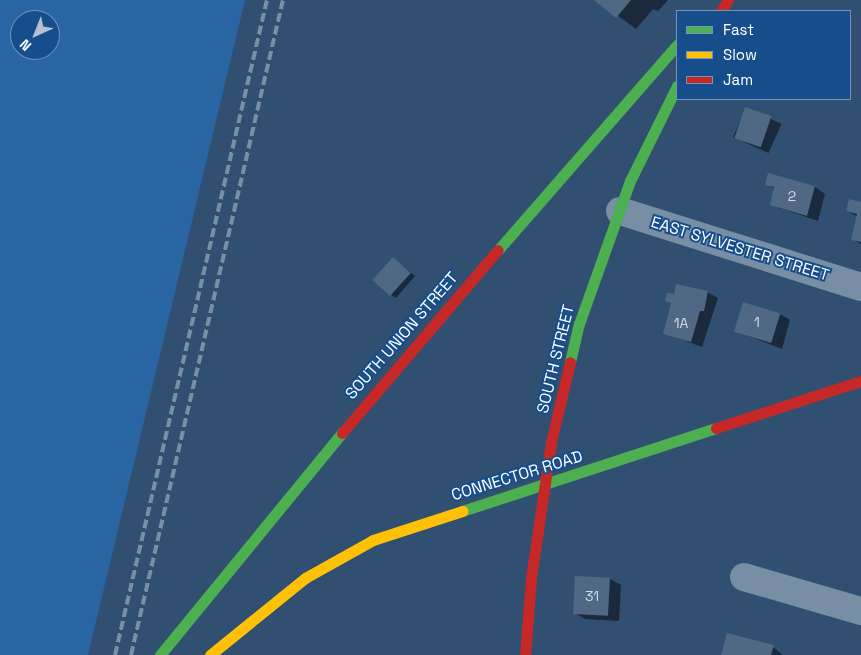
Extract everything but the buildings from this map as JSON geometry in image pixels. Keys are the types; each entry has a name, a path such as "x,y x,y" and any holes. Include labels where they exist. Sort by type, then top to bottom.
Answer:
{"main road":[{"path":"708,10 717,0"},
{"name":"SOUTH UNION STREET","path":"160,655 400,362 676,46"},
{"name":"SOUTH STREET","path":"525,655 531,578 551,442 579,324 630,181 676,88"},
{"name":"CONNECTOR ROAD","path":"210,655 305,578 373,540 450,513 629,458 861,381"}],"street":[{"name":"EAST SYLVESTER STREET","path":"620,211 861,287"},
{"path":"744,577 861,611"}],"shaded area":[{"path":"0,0 245,0 88,655 0,655"}],"railway":[{"path":"115,655 267,0"},
{"path":"131,655 283,0"}],"traffic: fast":[{"path":"498,250 676,46"},
{"path":"570,362 579,324 630,181 676,88"},
{"path":"462,511 716,428"},
{"path":"160,655 342,433"}],"traffic: slow":[{"path":"210,655 305,578 373,540 462,511"}],"traffic: jam":[{"path":"722,10 728,0"},
{"path":"342,433 498,250"},
{"path":"525,655 531,578 551,442 570,362"},
{"path":"716,428 861,381"}]}
